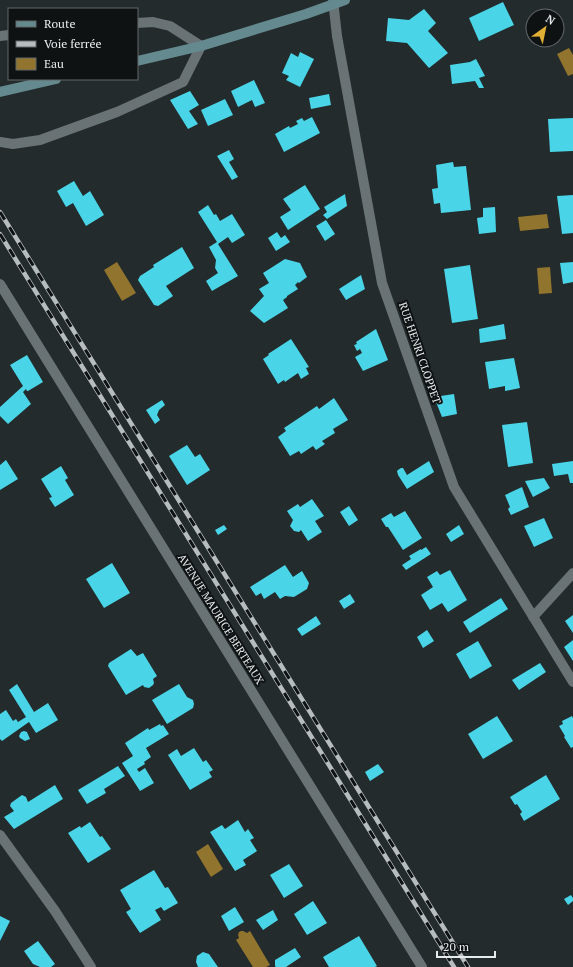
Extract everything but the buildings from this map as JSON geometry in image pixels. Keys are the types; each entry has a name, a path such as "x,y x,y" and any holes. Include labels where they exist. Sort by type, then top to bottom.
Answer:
{"street":[{"path":"138,61 201,46 306,14 333,2 345,0"},
{"name":"RUE HENRI CLOPPET","path":"333,2 337,36 382,282 454,487 573,682"},
{"path":"138,24 153,22 170,26 201,46"},
{"path":"0,142 13,144 40,140 117,112 183,82 201,46"},
{"path":"0,92 52,80"},
{"name":"AVENUE MAURICE BERTEAUX","path":"0,284 422,967"},
{"path":"534,617 573,573"},
{"path":"0,835 55,911 91,967"}],"water":[{"path":"569,48 573,55 573,74 568,76 557,54"},
{"path":"547,214 549,228 520,231 518,217"},
{"path":"117,262 136,293 122,301 104,270"},
{"path":"550,267 552,293 539,294 537,268"},
{"path":"208,844 223,869 211,877 196,852"},
{"path":"241,931 247,933 250,931 270,965 266,967 253,967 236,940 239,938 238,935"}],"railway":[{"path":"0,212 468,967"},
{"path":"0,234 454,967"}]}
